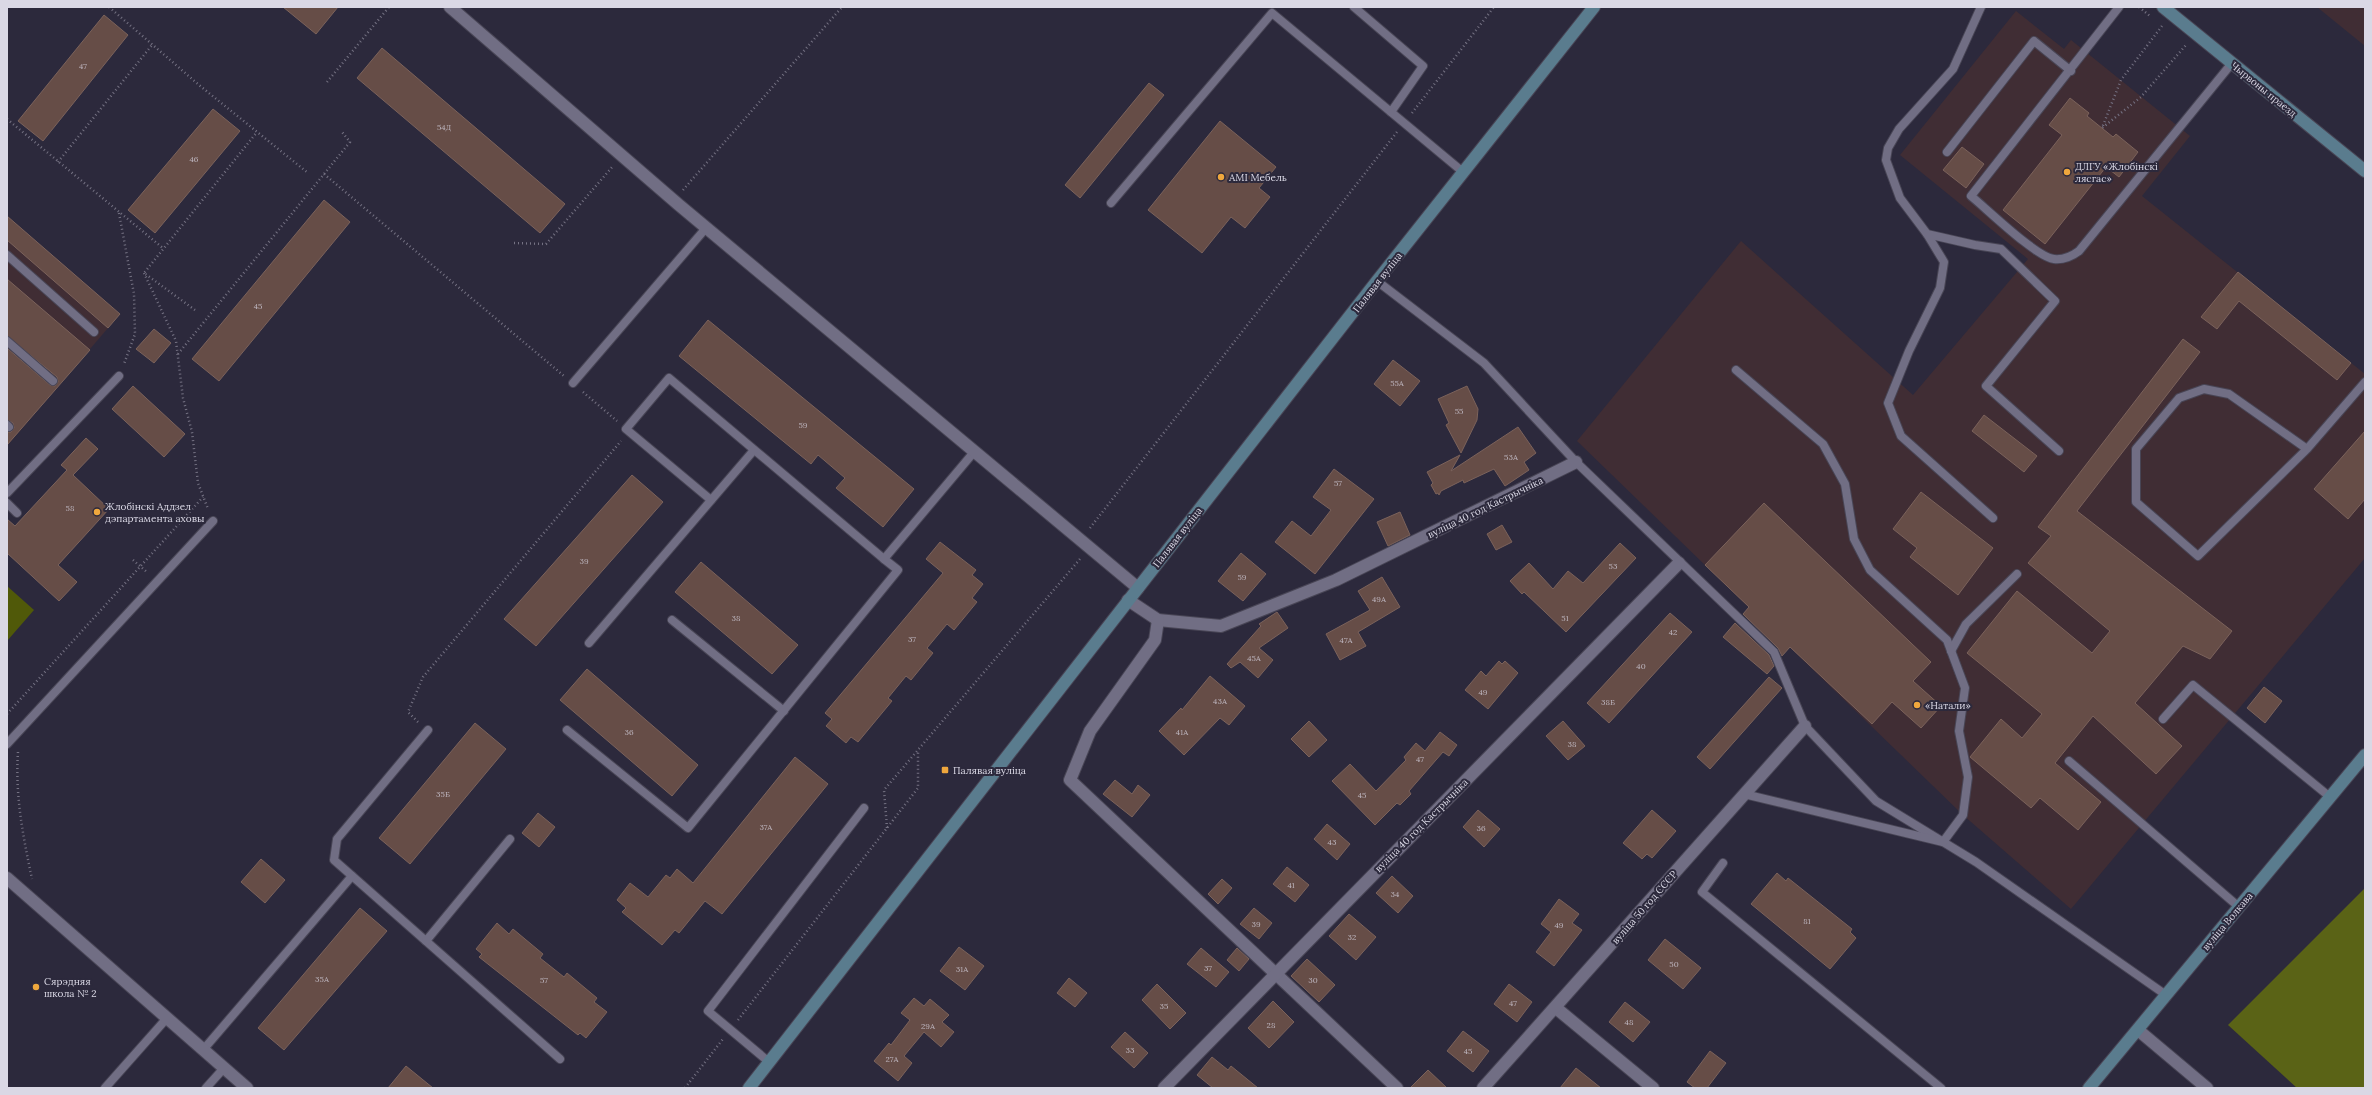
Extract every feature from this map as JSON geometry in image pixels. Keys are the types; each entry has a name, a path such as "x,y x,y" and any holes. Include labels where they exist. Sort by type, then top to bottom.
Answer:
{"street":[{"path":"450,7 673,201 1138,588"},
{"name":"Палявая вуліца","path":"749,1088 1377,281 1594,7"},
{"name":"Чырвоны праезд","path":"2163,7 2365,171"},
{"name":"вуліца 40 год Кастрычніка","path":"1128,600 1158,620 1221,626 1336,580 1576,462"},
{"name":"вуліца 40 год Кастрычніка","path":"1164,1088 1274,973 1679,563"},
{"path":"1158,620 1155,640 1090,731 1070,780 1397,1088"},
{"name":"вуліца 50 год СССР","path":"1483,1088 1556,1008 1805,726"},
{"name":"вуліца Волкава","path":"2089,1088 2365,755"},
{"path":"7,878 247,1088"},
{"path":"1556,1008 1653,1088"},
{"path":"2138,1030 2207,1088"}],"lane":[{"path":"1354,7 1423,66 1391,112"},
{"path":"1981,7 1953,69 1899,128 1888,148 1886,160 1900,198 1927,234 1944,262 1940,288 1909,351 1888,403 1901,436 1993,518"},
{"path":"2119,7 2071,71 1971,196 2038,252 2053,259 2069,258 2079,251 2232,62"},
{"path":"1111,203 1274,10 1404,124 1463,172"},
{"path":"1947,152 2034,41 2071,71"},
{"path":"573,383 706,228"},
{"path":"1927,234 1975,245 2001,249 2056,301 1986,386 2059,451"},
{"path":"7,255 94,332"},
{"path":"1377,281 1484,363 1576,462 1679,563 1774,652 1805,726 1876,801 1976,862 2166,994"},
{"path":"7,341 53,381"},
{"path":"1736,370 1824,444 1845,484 1854,539 1870,570 1947,640 1965,688 1959,731 1968,777 1963,815 1943,842"},
{"path":"7,493 119,376"},
{"path":"567,730 688,828 898,570 669,378 626,429 711,500"},
{"path":"2307,449 2229,394 2204,389 2179,398 2136,449 2136,502 2198,556 2307,449 2365,382"},
{"path":"589,643 754,450"},
{"path":"884,559 974,452"},
{"path":"7,503 17,513"},
{"path":"7,744 213,521"},
{"path":"1951,651 1966,624 2017,574"},
{"path":"672,620 784,711"},
{"path":"2163,718 2193,685 2330,797"},
{"path":"428,730 337,839 334,860 560,1059"},
{"path":"2069,761 2239,907"},
{"path":"1744,794 1943,842"},
{"path":"769,1062 708,1011 864,808"},
{"path":"426,941 510,840"},
{"path":"1723,863 1702,892 1941,1088"},
{"path":"203,1050 352,876"},
{"path":"105,1088 167,1018"},
{"path":"206,1088 224,1068"}],"path":[{"path":"109,7 152,45 308,173"},
{"path":"328,82 389,7"},
{"path":"673,201 842,7"},
{"path":"887,828 884,790 918,752 1085,543 1494,7"},
{"path":"2162,26 2121,80 2102,128 2141,97 2186,45"},
{"path":"58,162 152,45"},
{"path":"7,119 164,249"},
{"path":"144,273 257,132"},
{"path":"178,354 350,142 342,132"},
{"path":"514,243 546,244 622,157"},
{"path":"324,174 626,429 619,445 423,677 408,712 428,730"},
{"path":"119,212 134,294 135,334 119,376"},
{"path":"144,273 176,341 183,398 192,432 198,483 213,521"},
{"path":"144,273 195,310"},
{"path":"7,714 203,497"},
{"path":"133,560 157,583"},
{"path":"19,731 16,778 19,818 36,903"},
{"path":"686,1088 918,788 918,752"}],"shaded area":[{"path":"2317,7 2365,7 2365,46"},
{"path":"2016,11 2064,49 2071,40 2190,136 2142,196 2365,374 2365,558 2071,909 1963,815 1577,441 1741,241 1913,395 2028,259 1900,155"},
{"path":"7,216 120,314 7,446"}],"green space":[{"path":"7,586 34,610 7,641"},
{"path":"2365,888 2365,1088 2297,1088 2228,1025"}],"building":[{"path":"283,7 338,7 316,34"},
{"path":"104,15 128,35 43,141 18,121"},
{"path":"382,48 565,204 540,233 357,78"},
{"path":"1149,83 1164,95 1080,198 1065,185"},
{"name":"ДЛГУ «Жлобінскі лясгас»","path":"2070,98 2089,113 2087,116 2113,137 2116,134 2138,152 2119,177 2106,167 2045,244 2003,210 2062,135 2049,125"},
{"path":"213,109 240,131 155,233 128,210"},
{"name":"AMI Мебель","path":"1220,121 1276,167 1259,188 1270,197 1245,228 1231,217 1202,253 1148,210"},
{"path":"1962,147 1984,164 1966,188 1943,170"},
{"path":"324,200 350,222 219,381 192,359"},
{"path":"7,216 120,314 108,328 7,240"},
{"path":"2238,272 2351,363 2337,380 2239,301 2217,329 2201,317"},
{"path":"7,279 90,350 7,445 7,432 11,432 14,428 13,423 7,420 7,348 50,385 55,386 58,382 57,377 7,336"},
{"path":"708,320 914,489 883,527 836,488 845,478 818,455 811,464 679,356"},
{"path":"154,329 171,343 154,363 136,349"},
{"path":"2183,339 2200,352 2077,511 2232,631 2210,659 2183,646 2135,703 2182,746 2156,774 2093,716 2055,763 2101,802 2078,830 2040,798 2031,808 1970,757 2001,719 2022,738 2042,714 1967,653 2017,591 2092,653 2110,631 2028,563 2051,536 2038,527"},
{"path":"1393,360 1420,381 1400,406 1374,384"},
{"path":"133,386 185,434 164,457 112,409"},
{"path":"1467,386 1478,409 1477,420 1461,453 1446,425 1449,423 1438,399"},
{"path":"1984,415 2037,456 2024,472 1972,431"},
{"path":"1518,427 1536,453 1524,462 1529,470 1505,486 1494,469 1464,483 1463,480 1441,491 1439,495 1438,493 1436,494 1431,485 1433,483 1427,472 1460,455 1451,471"},
{"path":"2365,431 2365,499 2348,519 2314,489"},
{"path":"86,438 98,449 73,475 109,509 58,565 77,582 59,601 7,553 7,519 15,526 67,470 61,465"},
{"path":"1334,469 1374,499 1315,574 1275,542 1292,521 1311,536 1331,510 1313,497"},
{"path":"632,475 663,502 536,646 504,619"},
{"path":"1921,492 1993,548 1958,595 1910,557 1917,548 1893,529"},
{"path":"1764,503 1931,662 1913,681 1941,706 1921,728 1892,702 1872,724 1790,647 1782,656 1778,648 1743,614 1749,607 1705,565"},
{"path":"1400,512 1410,535 1388,546 1377,522"},
{"path":"1502,525 1512,542 1496,550 1487,534"},
{"path":"940,542 976,570 972,575 983,584 972,598 977,602 954,630 947,624 927,648 933,653 911,680 906,676 888,698 892,701 858,742 851,737 846,743 826,726 832,719 825,713 943,573 926,559"},
{"path":"1620,543 1636,558 1566,632 1524,592 1522,594 1510,581 1529,563 1553,589 1568,571 1583,583"},
{"path":"1241,553 1266,574 1243,601 1218,581"},
{"path":"701,562 798,645 772,674 675,592"},
{"path":"1382,577 1400,607 1358,632 1366,646 1340,660 1326,634 1370,610 1358,591"},
{"path":"1277,612 1288,628 1259,648 1273,660 1258,678 1240,662 1231,668 1227,664 1261,626 1259,624"},
{"path":"1670,613 1692,632 1609,723 1587,703"},
{"path":"1735,623 1769,655 1774,666 1767,674 1723,637"},
{"path":"1499,661 1502,664 1505,661 1518,673 1488,709 1465,690 1481,671 1486,676"},
{"path":"587,669 698,765 672,796 560,700"},
{"path":"1210,676 1245,706 1229,725 1220,718 1184,755 1159,731 1181,708 1182,710"},
{"path":"1769,677 1782,688 1710,769 1697,757"},
{"path":"2264,687 2282,701 2265,723 2247,708"},
{"path":"1309,721 1327,740 1309,757 1291,739"},
{"path":"1563,721 1585,746 1568,760 1546,736"},
{"path":"475,723 506,749 410,864 379,838"},
{"path":"1440,732 1457,745 1449,756 1443,752 1409,791 1411,794 1400,805 1397,803 1375,825 1332,781 1350,764 1376,791 1406,760 1404,757 1416,743 1425,751"},
{"path":"795,757 828,784 722,914 705,901 679,933 675,930 662,945 622,912 626,908 617,900 630,883 648,897 666,875 670,878 677,869 693,883"},
{"path":"1115,780 1132,794 1138,785 1150,795 1132,817 1103,794"},
{"path":"1478,810 1500,829 1484,847 1463,827"},
{"path":"1652,810 1676,831 1652,858 1647,854 1642,859 1623,843"},
{"path":"538,813 555,827 539,847 522,833"},
{"path":"1327,824 1350,844 1337,860 1314,839"},
{"path":"261,859 285,880 265,903 241,882"},
{"path":"1287,867 1309,885 1295,902 1273,884"},
{"path":"1777,873 1786,881 1788,878 1852,929 1850,932 1856,938 1830,969 1751,904"},
{"path":"1392,876 1413,896 1398,913 1376,893"},
{"path":"1222,879 1232,888 1218,904 1208,894"},
{"path":"1559,899 1579,914 1572,923 1582,930 1554,966 1536,952 1551,932 1541,924"},
{"path":"360,908 387,931 284,1050 258,1028"},
{"path":"1254,908 1272,923 1259,939 1240,924"},
{"path":"1349,914 1376,937 1356,960 1329,936"},
{"path":"497,923 509,934 513,929 543,954 540,958 564,977 567,973 597,998 594,1002 607,1012 586,1038 580,1033 578,1035 479,957 482,954 476,949"},
{"path":"1665,939 1701,968 1683,989 1648,960"},
{"path":"959,947 984,966 965,990 940,971"},
{"path":"1201,948 1229,972 1216,987 1187,964"},
{"path":"1237,948 1249,959 1239,971 1227,960"},
{"path":"1307,959 1335,985 1319,1002 1291,976"},
{"path":"1069,978 1087,993 1075,1007 1057,993"},
{"path":"1157,984 1186,1013 1170,1029 1142,1000"},
{"path":"1509,984 1532,1002 1517,1022 1494,1004"},
{"path":"914,998 924,1006 930,999 949,1015 942,1022 954,1032 941,1047 924,1032 904,1056 912,1063 898,1081 874,1061 889,1043 891,1045 910,1020 901,1013"},
{"path":"1273,1001 1294,1022 1269,1048 1248,1028"},
{"path":"1625,1002 1650,1022 1633,1042 1609,1022"},
{"path":"1463,1031 1489,1051 1473,1072 1447,1051"},
{"path":"1125,1032 1148,1053 1134,1068 1111,1047"},
{"path":"1710,1051 1726,1063 1707,1088 1695,1088 1687,1082"},
{"path":"1212,1057 1228,1070 1231,1066 1258,1088 1213,1088 1197,1075"},
{"path":"406,1066 433,1088 388,1088"},
{"path":"1576,1068 1601,1088 1560,1088"},
{"path":"1428,1070 1447,1088 1410,1088"}],"place":[{"name":"ДЛГУ «Жлобінскі лясгас»","path":"2067,172"},
{"name":"AMI Мебель","path":"1221,177"},
{"name":"Жлобінскі Аддзел дэпартамента аховы","path":"97,512"},
{"name":"«Натали»","path":"1917,705"},
{"name":"Палявая вуліца","path":"945,770"},
{"name":"Сярэдняя школа № 2","path":"36,987"}]}
